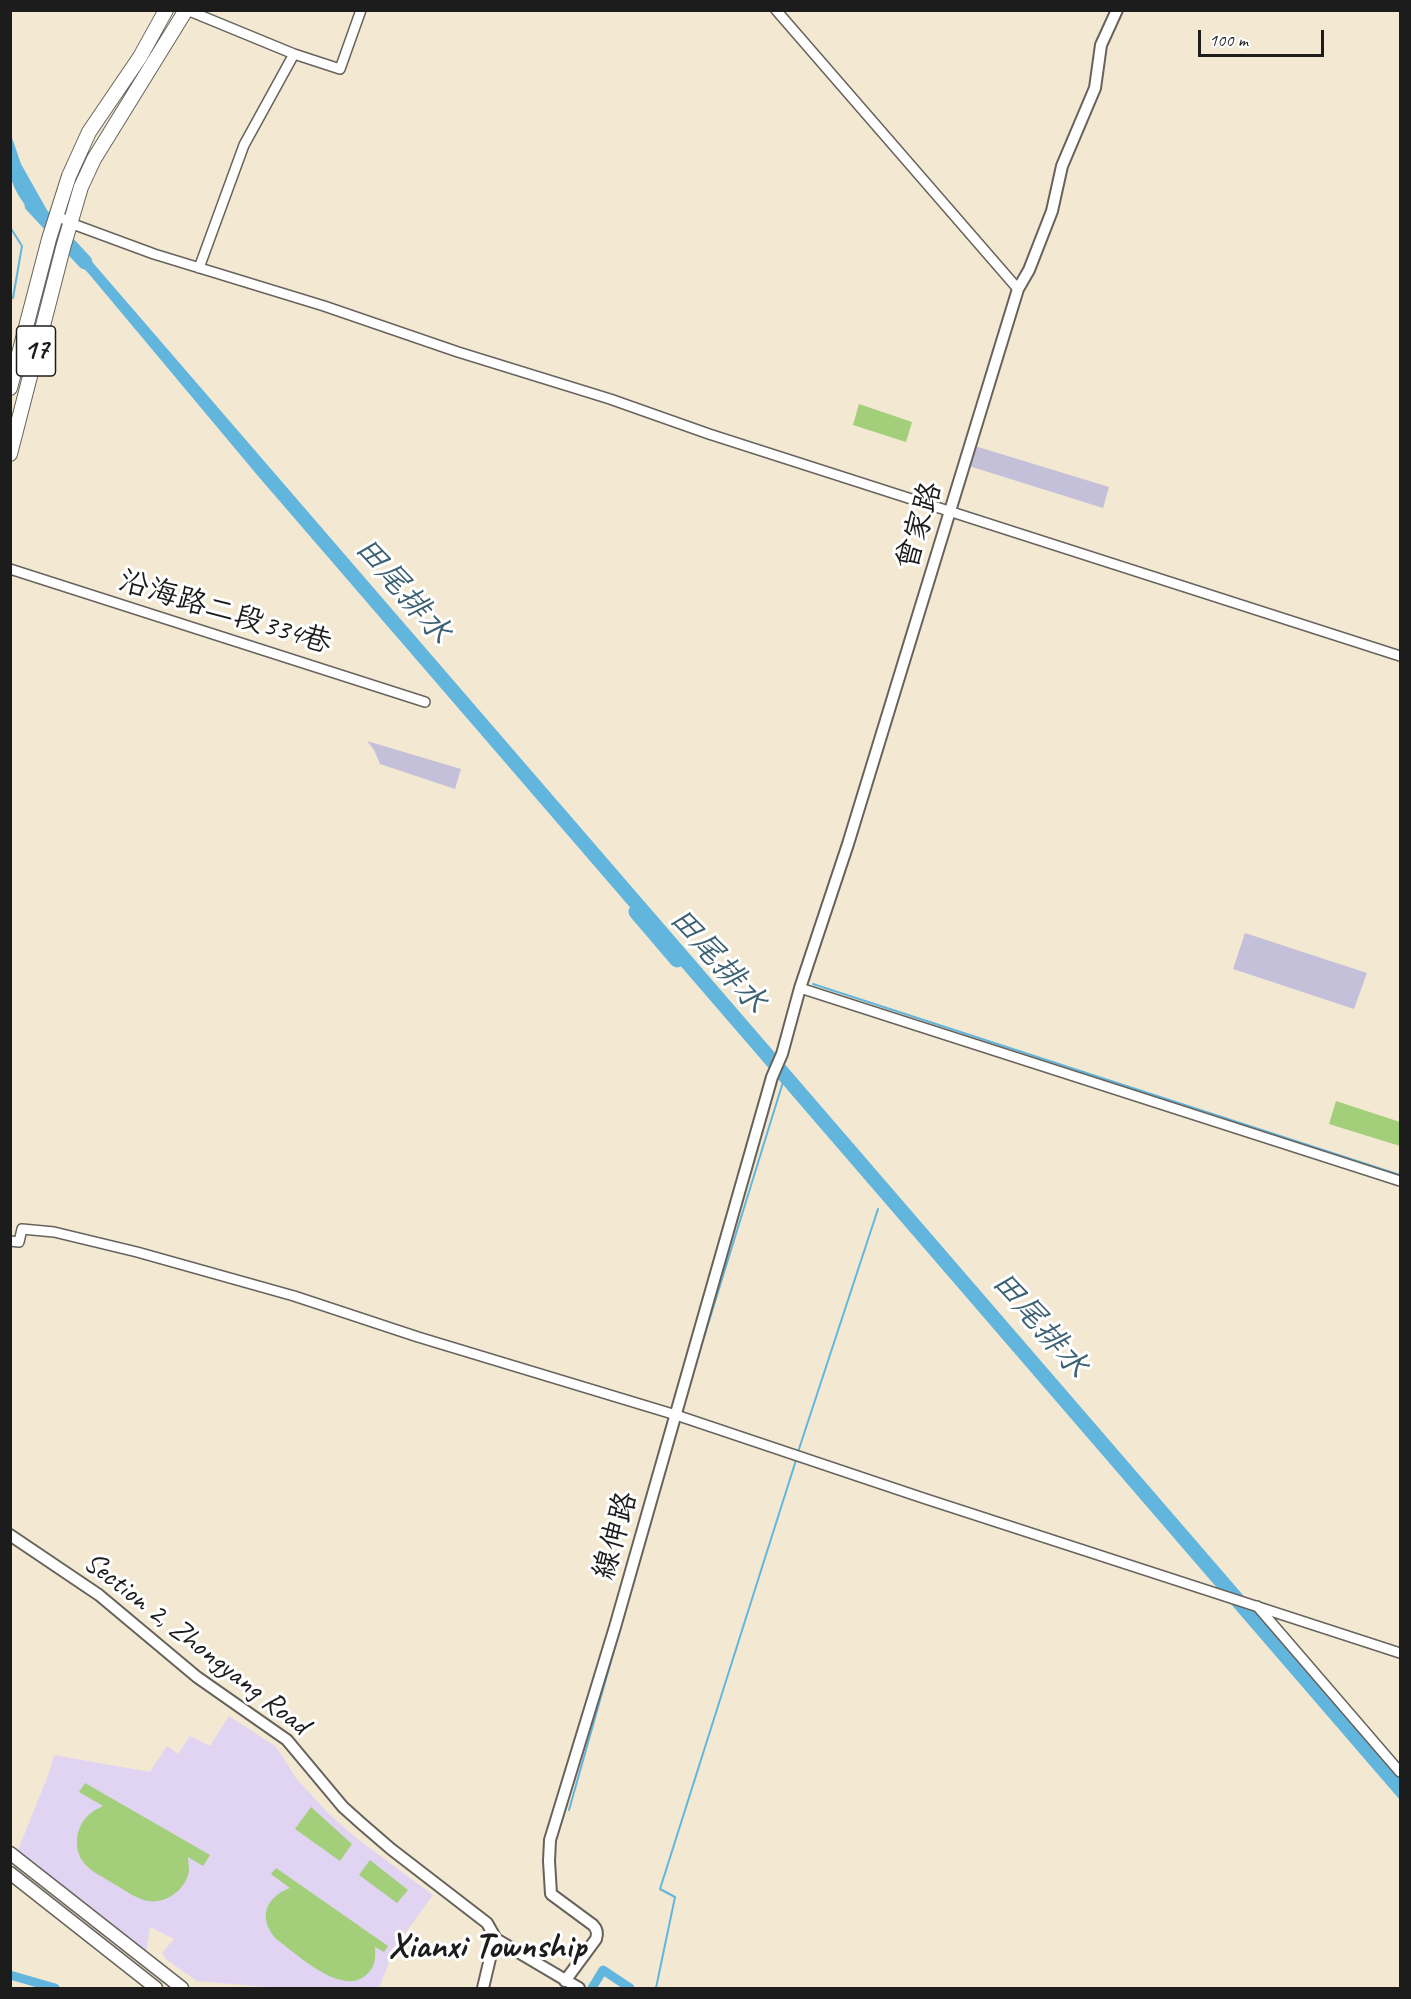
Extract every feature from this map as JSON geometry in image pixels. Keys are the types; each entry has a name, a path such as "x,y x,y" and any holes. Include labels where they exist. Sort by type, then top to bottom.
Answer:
{"main road":[{"name":"17","path":"10,388 49,239 69,176 90,132 140,57 166,10"},
{"name":"17","path":"10,454 16,405 81,187 94,159 187,10"},
{"path":"10,1853 182,1989"},
{"path":"10,1873 156,1989"}],"street":[{"path":"187,10 294,54 340,69 361,10"},
{"path":"776,10 1017,293"},
{"name":"曾家路","path":"772,1077 848,844 1017,293 1029,270 1052,211 1062,166 1095,88 1101,45 1117,10"},
{"path":"200,268 244,144 294,54"},
{"path":"57,215 70,223 154,255 324,306 458,352 610,399 709,434 1401,656"},
{"name":"沿海路二段334巷","path":"10,569 424,702"},
{"path":"800,988 1401,1181"},
{"name":"線伸路","path":"565,1980 597,1939 598,1934 593,1925 551,1894 550,1840 676,1415 772,1077"},
{"path":"10,1241 19,1242 22,1229 54,1232 137,1252 294,1296 418,1337 676,1415 934,1502 1401,1653"},
{"name":"Section 2, Zhongyang Road","path":"10,1535 99,1595 197,1677 287,1740 343,1807 391,1849 487,1923 496,1939 579,1989"},
{"path":"1257,1606 1401,1772"},
{"path":"483,1989 496,1939"}],"shaded area":[{"path":"975,446 1109,487 1103,508 969,466"},
{"path":"367,741 461,769 455,789 380,764"},
{"path":"1245,933 1367,973 1354,1009 1233,969"},
{"path":"229,1716 275,1746 295,1777 328,1813 355,1837 433,1895 395,1947 379,1988 278,1988 197,1981 167,1960 162,1953 174,1939 150,1927 146,1953 18,1850 54,1755 150,1772 167,1746 178,1754 190,1736 210,1746"}],"green space":[{"path":"859,404 912,422 906,442 853,425"},
{"path":"1336,1101 1400,1122 1400,1146 1329,1124"},
{"path":"85,1783 210,1855 203,1866 188,1857 189,1871 184,1884 169,1898 155,1901 135,1896 94,1872 80,1857 77,1836 86,1818 103,1806 79,1792"},
{"path":"311,1807 352,1844 340,1861 295,1829"},
{"path":"370,1860 408,1890 397,1903 359,1875"},
{"path":"276,1868 388,1946 384,1952 375,1947 374,1963 365,1976 355,1981 343,1981 331,1977 306,1962 276,1939 267,1923 267,1909 275,1897 290,1888 271,1874"}],"water":[{"path":"10,132 21,164 47,210 43,225 23,202 12,181 9,164"},
{"path":"75,242 1400,1777 1400,1800 258,476 71,255"}],"waterway":[{"name":"田尾排水","path":"32,205 85,262"},
{"path":"10,227 22,246 13,298"},
{"name":"田尾排水","path":"636,912 677,960"},
{"path":"813,984 1400,1175"},
{"path":"696,1363 783,1082"},
{"path":"798,1452 878,1209"},
{"path":"656,1988 675,1897 660,1889 797,1457"},
{"path":"569,1810 626,1608"},
{"path":"592,1988 603,1970 630,1988"},
{"path":"10,1975 55,1988"}],"district":[{"name":"Xianxi Township","path":"487,1948"}]}
